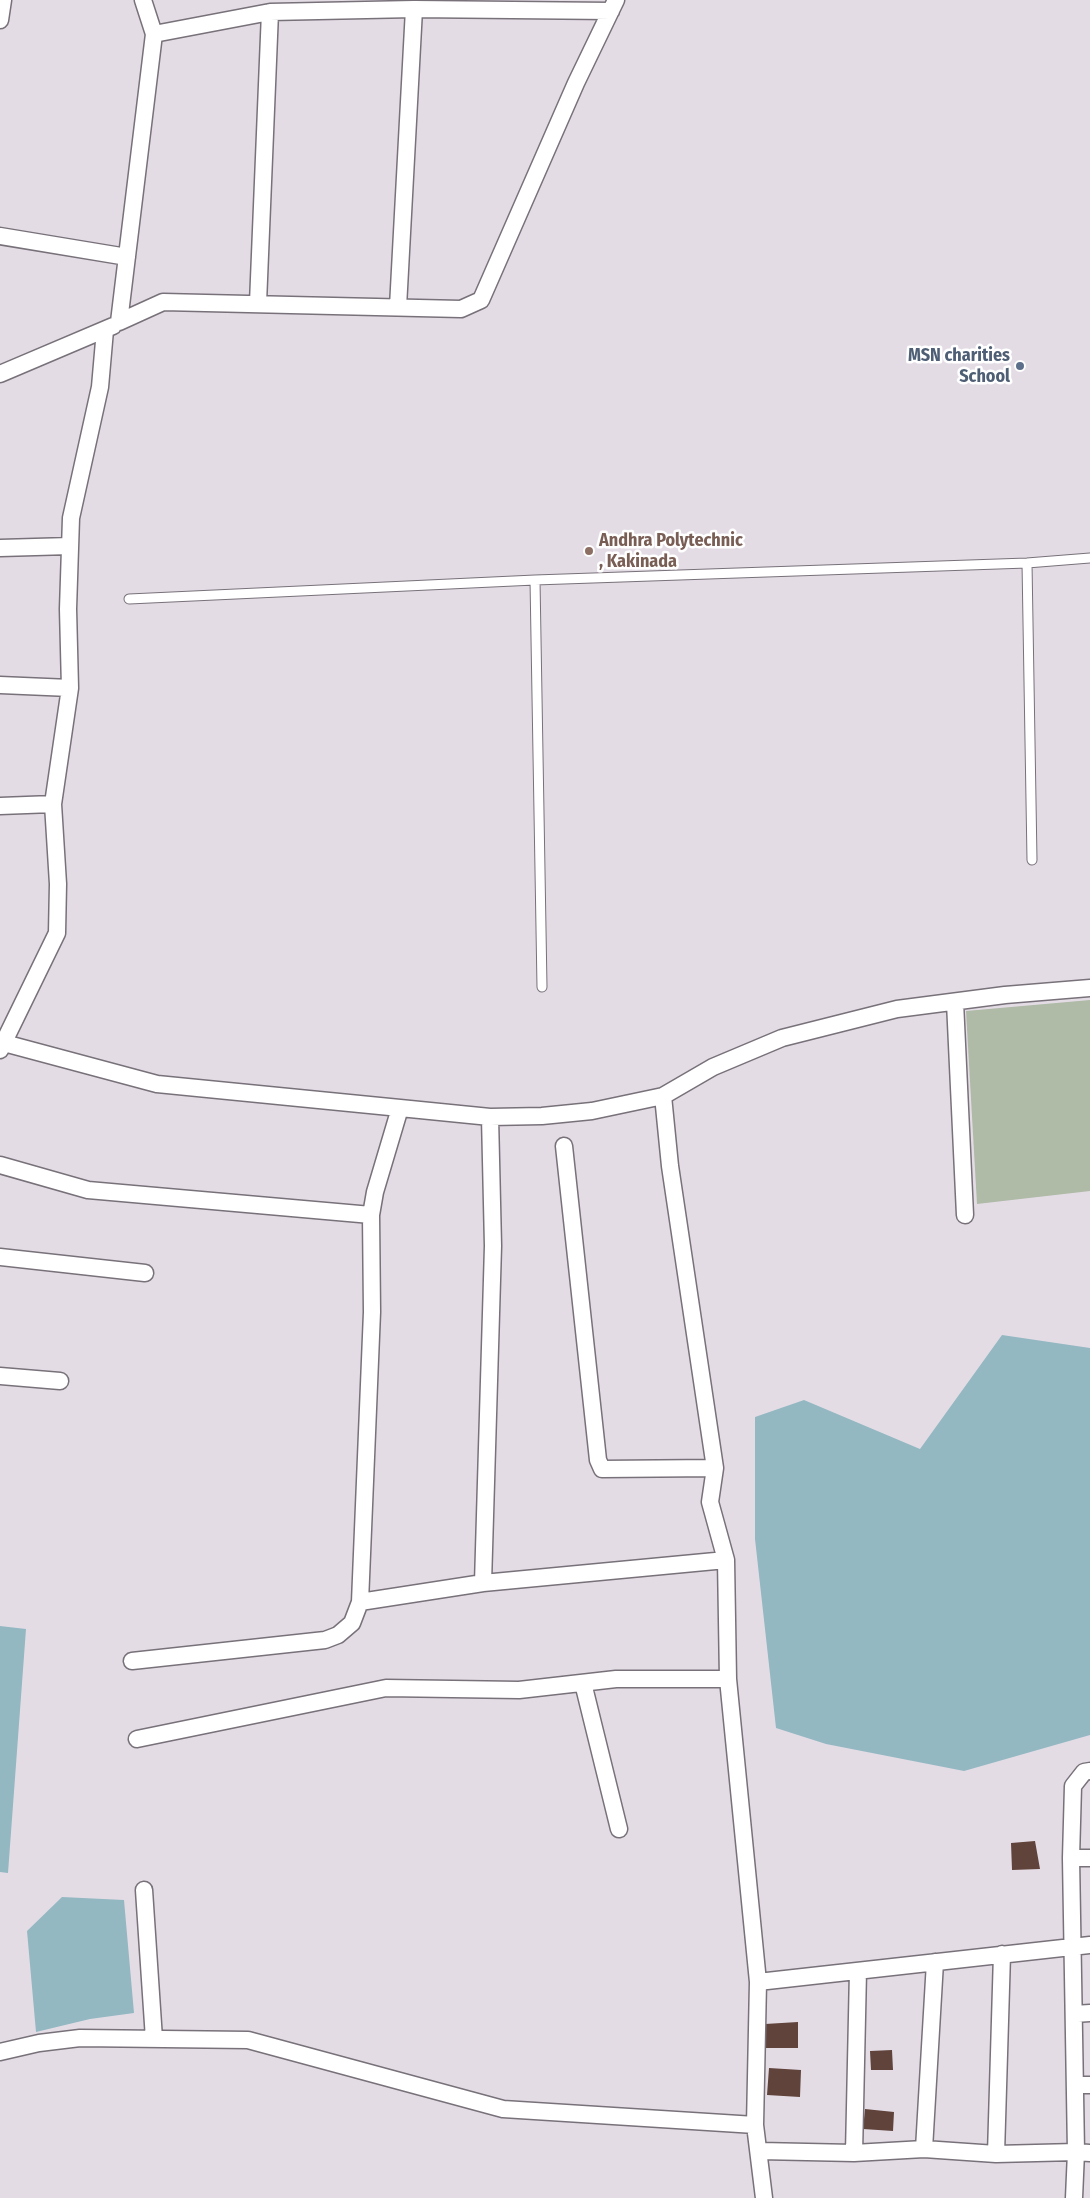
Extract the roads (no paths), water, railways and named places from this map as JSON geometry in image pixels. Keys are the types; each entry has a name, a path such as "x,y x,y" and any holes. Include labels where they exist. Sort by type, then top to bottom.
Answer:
{"street":[{"path":"0,20 3,0"},
{"path":"143,0 154,34 127,257 71,518 68,609 70,688 53,804 58,884 57,933 2,1047 157,1084 490,1117 542,1116 592,1111 663,1096 713,1067 782,1038 897,1009 1090,988"},
{"path":"0,374 163,302 461,309 481,300 576,83 614,5 270,12 154,34"},
{"path":"398,307 414,9"},
{"path":"258,303 270,12"},
{"path":"0,236 127,257"},
{"path":"0,548 70,546"},
{"path":"0,685 70,688"},
{"path":"0,806 53,804"},
{"path":"955,1002 965,1214"},
{"path":"663,1096 670,1166 715,1468 710,1502 726,1560 728,1679 758,1982 755,2125 760,2151 764,2198"},
{"path":"132,1661 325,1640 338,1634 352,1623 360,1602 372,1312 371,1214 375,1192 400,1108"},
{"path":"482,1583 493,1246 490,1117"},
{"path":"564,1146 598,1460 602,1469 715,1468"},
{"path":"0,1164 88,1190 371,1214"},
{"path":"0,1257 146,1273"},
{"path":"0,1376 60,1380"},
{"path":"360,1602 482,1583 726,1560"},
{"path":"137,1740 386,1688 519,1690 616,1679 728,1679"},
{"path":"583,1683 619,1829"},
{"path":"1074,2198 1083,2152 1082,1946 1071,1858 1073,1786 1084,1772 1090,1771"},
{"path":"1071,1858 1090,1858"},
{"path":"144,1890 154,2039"},
{"path":"758,1982 1082,1946"},
{"path":"996,2154 1002,1954"},
{"path":"924,2149 935,1962"},
{"path":"854,2153 858,1971"},
{"path":"0,2052 39,2042 80,2038 248,2040 502,2109 755,2125"},
{"path":"760,2151 854,2153 924,2149 996,2154 1083,2152"}],"lane":[{"path":"129,599 535,580 1028,563 1090,558"},
{"path":"1028,563 1032,860"},
{"path":"535,580 542,987"}],"water":[{"path":"1002,1335 1090,1348 1090,1735 964,1771 826,1744 776,1728 755,1539 755,1417 804,1400 920,1449"},
{"path":"0,1626 26,1629 8,1873 0,1872"},
{"path":"62,1897 124,1900 134,2013 90,2019 36,2032 27,1931"}],"place":[{"name":"MSN charities School","path":"1020,366"},
{"name":"Andhra Polytechnic , Kakinada","path":"589,551"}]}
